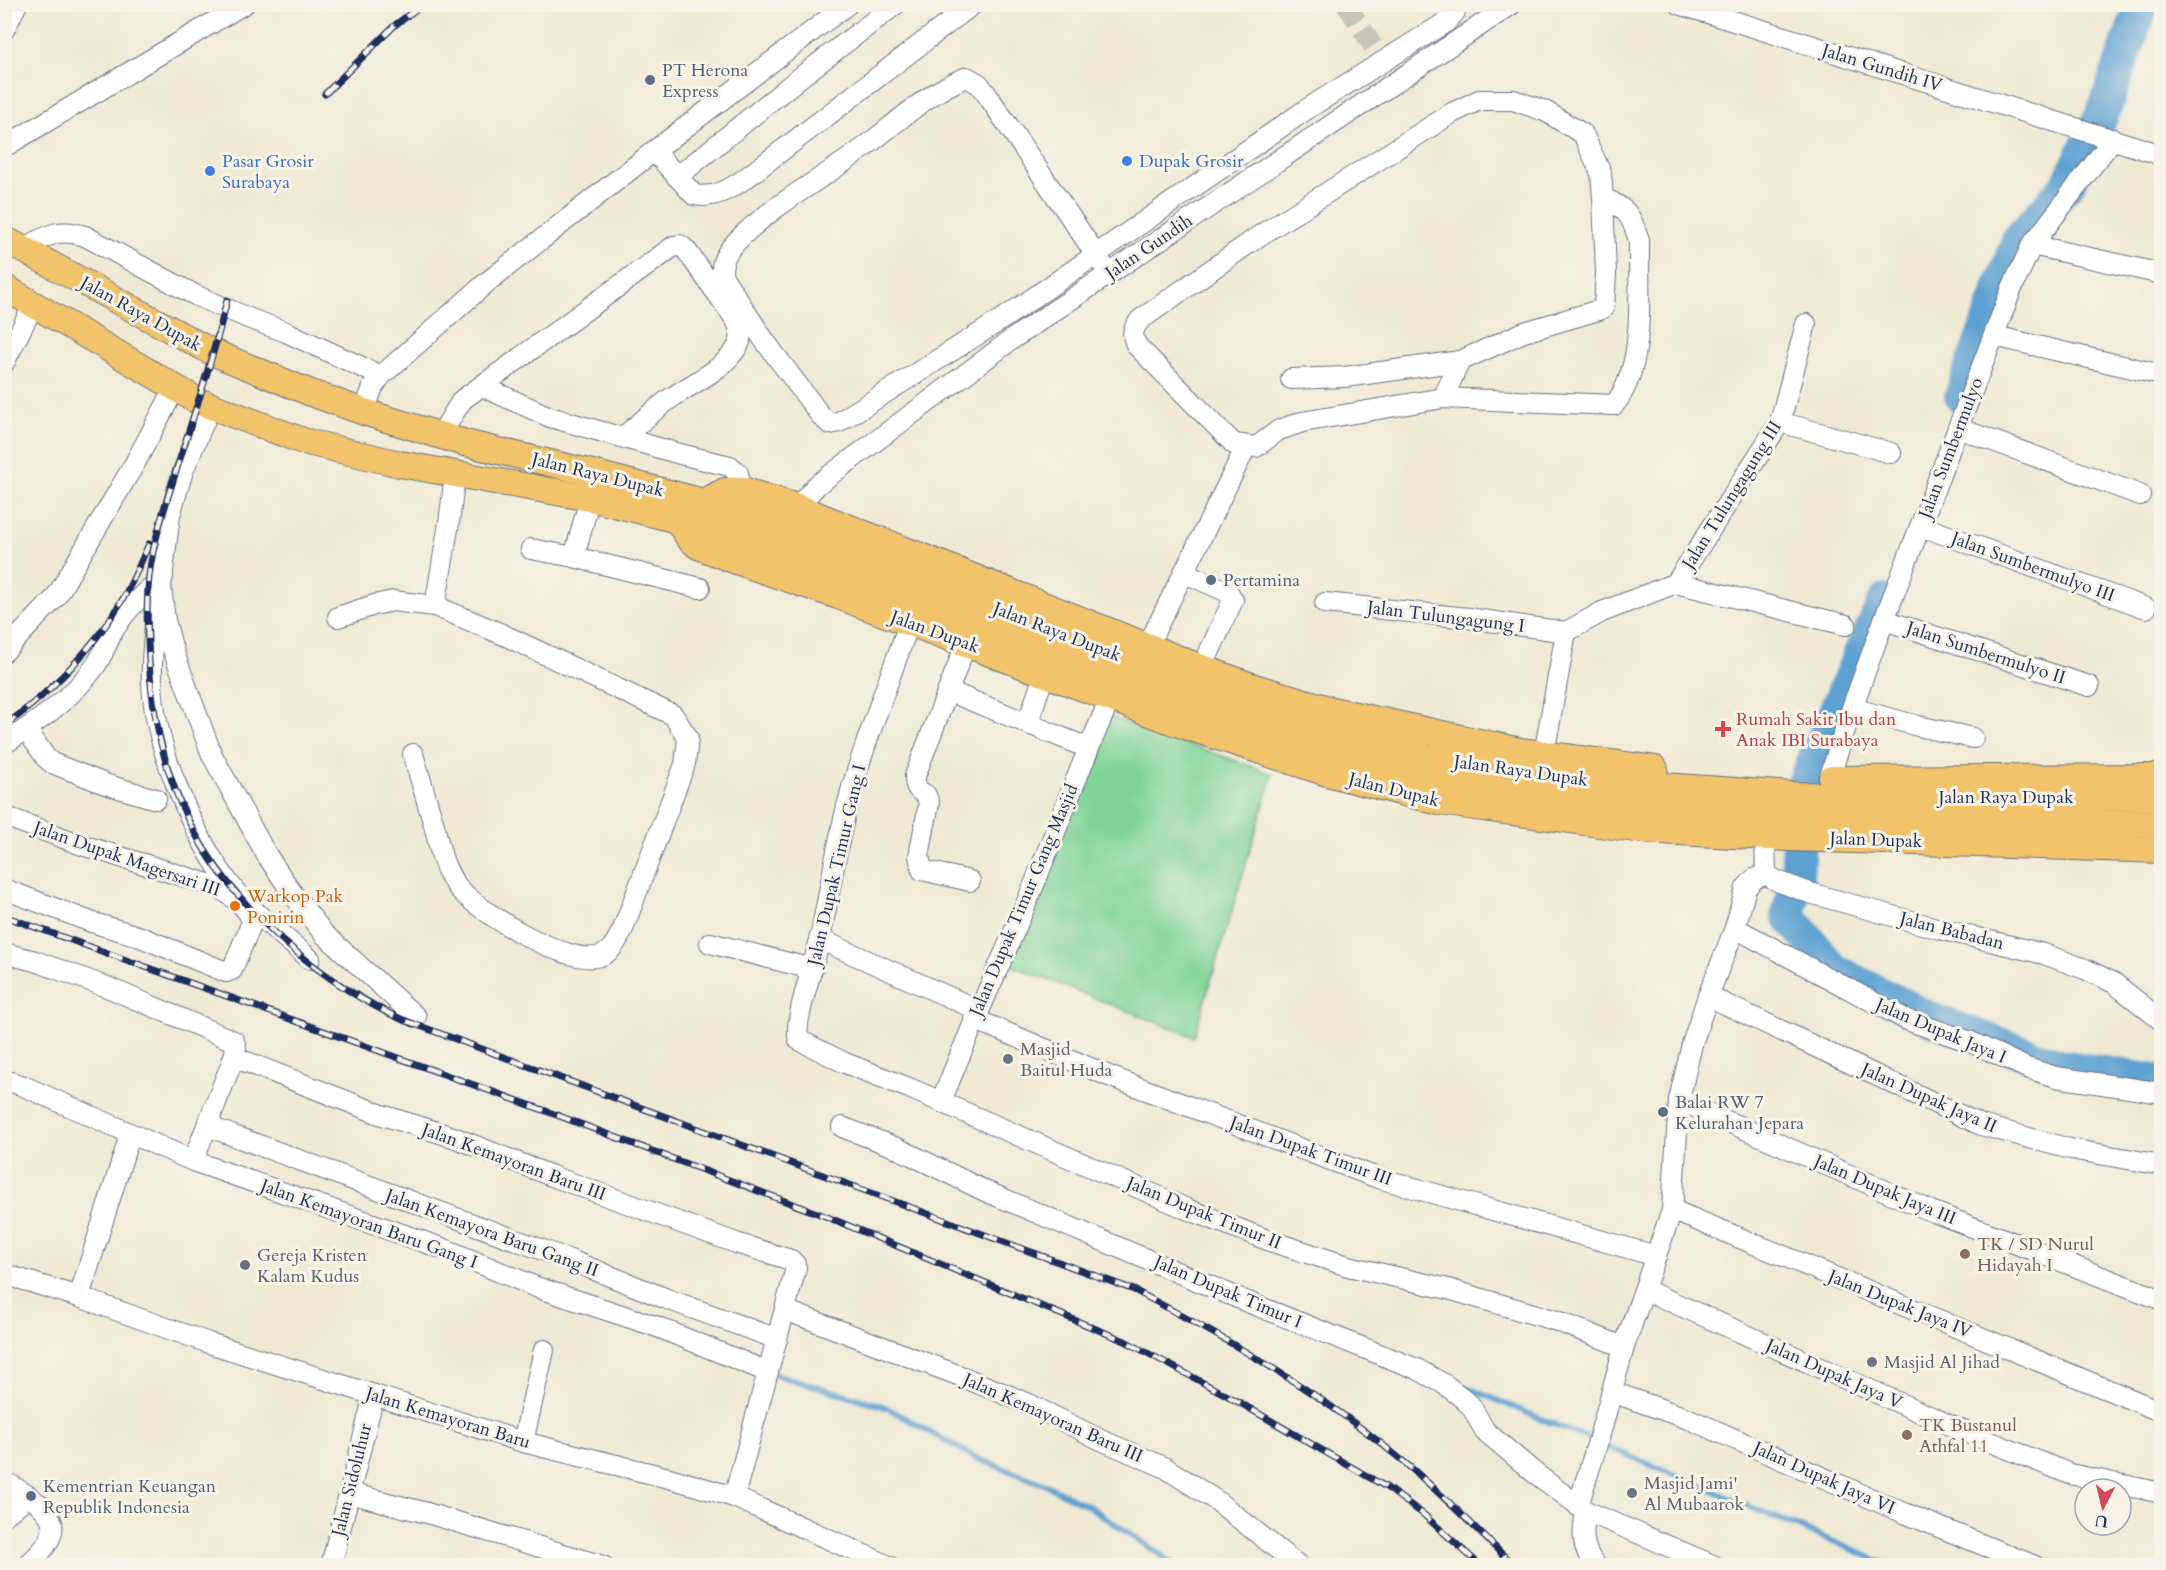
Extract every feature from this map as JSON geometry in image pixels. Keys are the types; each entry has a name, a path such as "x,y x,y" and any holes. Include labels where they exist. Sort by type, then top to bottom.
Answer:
{"main road":[{"name":"Jalan Raya Dupak","path":"14,244 212,352 364,412 465,442 704,502 1027,610 1199,687 1273,713 1306,712 1426,757 1548,778 1587,802"},
{"name":"Jalan Raya Dupak","path":"4,287 175,388 211,406 303,441 454,475 590,498 677,520 775,550 908,597 1113,676 1247,724 1422,778 1542,799 1587,802 1802,807 2162,824"},
{"path":"357,455 364,412"},
{"path":"704,502 725,491 742,490"},
{"name":"Jalan Dupak","path":"742,490 797,507 1027,610 1148,645 1254,687 1306,712 1387,722 1545,754 1635,768 1802,807 2162,850"},
{"name":"Jalan Dupak","path":"677,520 689,538 698,546 838,596 1044,675 1179,724 1330,774 1439,802 1587,802 1643,830 1802,807 2162,777"},
{"name":"Jalan Raya Dupak","path":"1802,807 2162,798"}],"street":[{"path":"4,30 16,4"},
{"path":"4,147 244,4"},
{"path":"364,412 373,387 381,376 486,283 654,151 848,4"},
{"path":"676,177 896,4"},
{"path":"654,151 694,195 718,194 734,186 973,4"},
{"path":"1109,274 1096,255 983,89 971,77 928,98 851,157 815,180 750,229 736,242 724,259 721,268 723,277 764,340 825,420 834,424 1004,318 1096,255 1307,110 1377,57 1449,20 1455,12 1455,4"},
{"name":"Jalan Gundih","path":"797,507 817,484 1015,337 1512,4"},
{"name":"Jalan Gundih IV","path":"1679,4 2162,155"},
{"path":"1377,57 1394,83"},
{"path":"1291,379 1345,377 1460,361 1524,332 1604,307 1606,274 1601,173 1583,134 1545,111 1513,100 1479,100 1452,113 1250,243 1140,320 1133,329 1132,337 1137,346 1234,444 1246,447 1256,447 1279,430 1302,422 1443,398 1614,405 1623,394 1637,351 1639,240 1626,210 1619,204 1603,198"},
{"name":"Jalan Sumbermulyo","path":"1802,807 1852,708 1920,526 2031,244 2100,135"},
{"path":"14,244 54,232 65,231 85,236 195,295 286,332 381,376"},
{"path":"2031,244 2162,274"},
{"path":"441,434 462,400 674,246 680,245 686,250 736,320 741,336 738,346 724,362 670,399 623,437"},
{"path":"4,363 34,304"},
{"name":"Jalan Tulungagung III","path":"1566,632 1602,612 1676,583 1780,422 1806,324"},
{"path":"1994,336 2162,375"},
{"path":"1443,398 1460,361"},
{"path":"481,386 549,417 730,466 738,473 742,490"},
{"path":"4,652 56,597 135,463 175,388"},
{"path":"211,406 183,471 170,515 152,638 152,685 158,725 171,772 215,861 236,892 310,959"},
{"path":"1780,422 1891,453"},
{"path":"1958,428 2140,495"},
{"path":"1148,645 1246,447"},
{"path":"435,606 449,524 454,475"},
{"path":"574,557 590,498"},
{"name":"Jalan Sumbermulyo III","path":"1920,526 2146,608"},
{"path":"531,549 574,557 700,588"},
{"path":"1185,573 1228,592 1233,600 1202,668"},
{"path":"4,731 31,713 63,683 147,590 162,582"},
{"path":"162,582 165,620 173,650 212,755 266,854 292,894 324,934 416,1017"},
{"path":"1676,583 1846,625"},
{"path":"338,617 393,601 435,606 504,635 673,715 688,738 685,764 623,929 613,947 601,956 591,958 570,956 494,918 471,902 455,884 444,861 413,754"},
{"name":"Jalan Tulungagung I","path":"1325,603 1468,618 1566,632"},
{"name":"Jalan Sumbermulyo II","path":"1884,620 2089,686"},
{"name":"Jalan Dupak Timur Gang I","path":"799,1040 796,1036 799,1018 819,939 833,864 856,775 909,624"},
{"path":"4,744 67,697 95,666 115,628"},
{"path":"1545,754 1566,632"},
{"path":"966,644 915,777 915,785 917,791 926,795 929,803 919,856 922,870 970,881"},
{"path":"1028,722 1044,675"},
{"path":"948,691 1078,744"},
{"name":"Jalan Dupak Timur Gang Masjid","path":"941,1102 976,1015 1029,896 1083,758 1110,699"},
{"path":"1852,708 1973,738"},
{"path":"26,729 52,763 105,784 156,799"},
{"path":"1596,1566 1588,1556 1582,1540 1582,1509 1624,1347 1672,1210 1679,1100 1692,1044 1735,928 1746,888 1754,879 1772,878 1802,807"},
{"name":"Jalan Dupak Magersari III","path":"4,816 82,845 218,887 228,893 250,915 252,922 231,970 227,972 138,936 91,922 4,889"},
{"name":"Jalan Babadan","path":"1772,878 1810,893 2064,961 2114,983 2162,1021"},
{"name":"Jalan Dupak Jaya I","path":"1735,928 1907,1020 1971,1042 2027,1068 2056,1077 2162,1093"},
{"name":"Jalan Dupak Timur III","path":"819,939 1109,1076 1375,1177 1656,1256"},
{"path":"710,943 812,969"},
{"name":"Jalan Kemayoran Baru III","path":"4,953 35,961 107,987 232,1039 235,1051 382,1115 453,1137 552,1176 736,1243 790,1260 796,1268 785,1310 1029,1404 1101,1440 1164,1467 1217,1501 1299,1566"},
{"name":"Jalan Dupak Jaya II","path":"1708,996 1981,1125 2070,1149 2162,1165"},
{"name":"Jalan Dupak Timur II","path":"799,1040 845,1063 941,1102 1187,1209 1270,1241 1348,1266 1448,1289 1535,1315 1624,1347"},
{"path":"193,1161 235,1051"},
{"name":"Jalan Kemayoran Baru Gang I","path":"4,1080 21,1085 193,1161 447,1250 536,1287 664,1330 768,1372"},
{"name":"Jalan Dupak Jaya III","path":"1679,1100 1931,1211 2162,1300"},
{"name":"Jalan Kemayora Baru Gang II","path":"207,1126 570,1260 633,1287 777,1338"},
{"name":"Jalan Dupak Timur I","path":"842,1127 897,1148 985,1191 1250,1303 1417,1370 1444,1384 1460,1396 1471,1406 1485,1431 1582,1509 1715,1566"},
{"path":"80,1297 130,1135"},
{"name":"Jalan Dupak Jaya IV","path":"1672,1210 2162,1413"},
{"name":"Jalan Kemayoran Baru","path":"4,1274 80,1297 209,1343 524,1442 673,1479 734,1497 889,1566"},
{"name":"Jalan Dupak Jaya V","path":"1645,1290 1956,1428 2060,1470 2091,1479 2162,1493"},
{"path":"734,1497 785,1310"},
{"path":"524,1442 544,1350"},
{"name":"Jalan Dupak Jaya VI","path":"1612,1392 1689,1419 1902,1512 2036,1566"},
{"name":"Jalan Sidoluhur","path":"331,1566 374,1395"},
{"path":"4,1481 47,1511 53,1534 40,1555 26,1566"},
{"path":"349,1493 427,1513 603,1566"},
{"path":"4,1516 28,1496"}],"green space":[{"path":"1109,716 1273,774 1194,1037 1010,965"}],"waterway":[{"path":"1961,396 2018,240 2068,184 2105,108 2142,4"},
{"path":"1885,601 1802,788 1797,878 1788,915 1835,971 1933,1020 2061,1066 2162,1082"},
{"path":"771,1373 886,1407 976,1458 1046,1485 1090,1507 1177,1566"},
{"path":"1456,1383 1891,1566"}],"tunnel":[{"path":"1346,4 1375,49"}],"railway":[{"path":"325,94 395,25 423,4"},
{"path":"227,300 155,541 148,593 148,647 161,745 187,818 206,852 229,884 256,915 288,945 328,977 371,1004 401,1019 1134,1290 1242,1350 1346,1417 1424,1480 1514,1566"},
{"path":"4,726 53,685 97,637 125,595 149,544"},
{"path":"4,916 546,1111 825,1216 1125,1341 1228,1396 1386,1487 1423,1514 1481,1566"}],"place":[{"name":"PT Herona Express","path":"650,80"},
{"name":"Dupak Grosir","path":"1127,161"},
{"name":"Pasar Grosir Surabaya","path":"210,171"},
{"name":"Pertamina","path":"1211,580"},
{"name":"Rumah Sakit Ibu dan Anak IBI Surabaya","path":"1723,729"},
{"name":"Warkop Pak Ponirin","path":"235,906"},
{"name":"Masjid Baitul Huda","path":"1008,1059"},
{"name":"Balai RW 7 Kelurahan Jepara","path":"1663,1112"},
{"name":"TK / SD Nurul Hidayah I","path":"1965,1254"},
{"name":"Gereja Kristen Kalam Kudus","path":"245,1265"},
{"name":"Masjid Al Jihad","path":"1872,1362"},
{"name":"TK Bustanul Athfal 11","path":"1907,1435"},
{"name":"Masjid Jami' Al Mubaarok","path":"1632,1493"},
{"name":"Kementrian Keuangan Republik Indonesia","path":"31,1496"}]}
